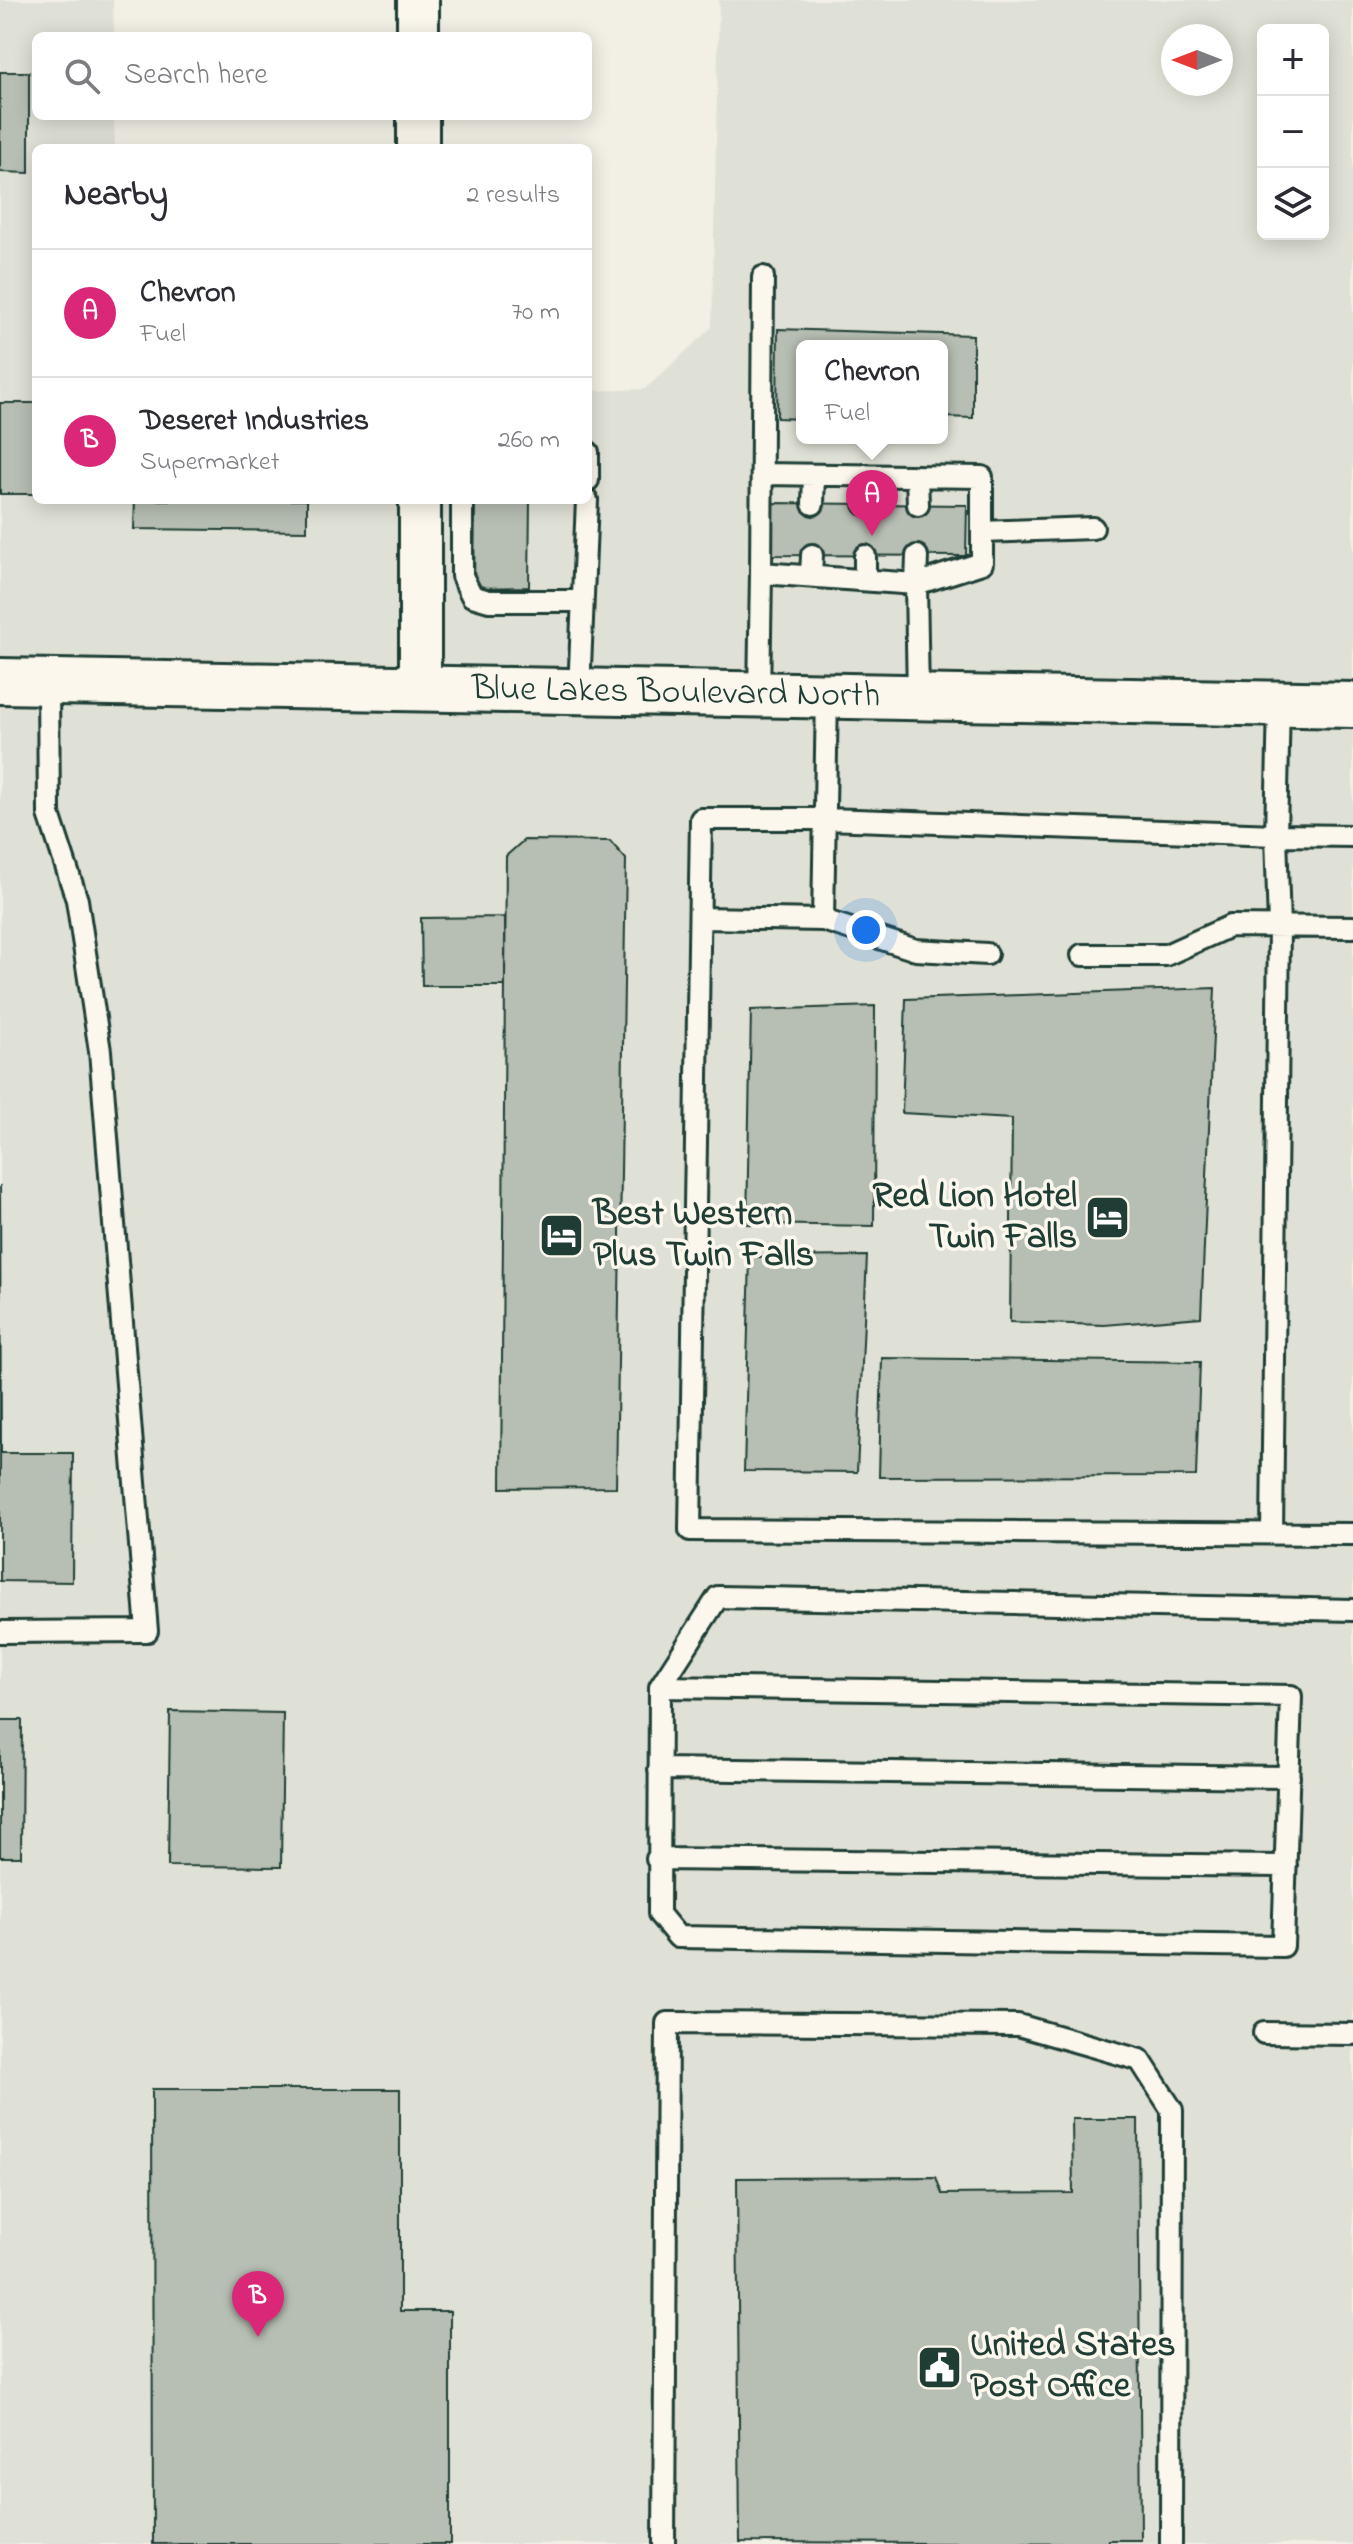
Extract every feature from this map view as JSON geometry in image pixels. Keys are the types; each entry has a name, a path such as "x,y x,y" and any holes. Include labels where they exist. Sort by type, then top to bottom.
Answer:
{"main road":[{"name":"Blue Lakes Boulevard North","path":"0,681 1353,705"}],"street":[{"path":"418,0 418,32"},
{"path":"418,120 418,144"},
{"path":"420,504 420,688"}],"lane":[{"path":"759,695 763,277"},
{"path":"761,573 916,584 982,563 982,477 762,474"},
{"path":"813,504 814,475"},
{"path":"865,475 865,504"},
{"path":"917,476 918,505"},
{"path":"462,504 462,576 472,596 489,601 582,601"},
{"path":"579,691 587,504"},
{"path":"982,532 1093,528"},
{"path":"811,576 812,555"},
{"path":"865,556 865,580"},
{"path":"917,556 918,697"},
{"path":"0,1632 147,1631 100,1051 77,900 49,814 48,681"},
{"path":"823,920 827,695"},
{"path":"1272,1533 1279,703"},
{"path":"1353,836 827,819 701,819 690,1530 1353,1534"},
{"path":"700,918 823,920 916,950 987,954"},
{"path":"1082,955 1166,955 1230,926 1353,927"},
{"path":"660,1687 1291,1696 1283,1946 678,1937 659,1914 660,1687 718,1597 1353,1610"},
{"path":"659,1769 1289,1777"},
{"path":"657,1859 1286,1866"},
{"path":"664,2544 667,2023 699,2023 1018,2025 1140,2060 1172,2110 1171,2544"},
{"path":"1264,2033 1353,2034"}],"shaded area":[{"path":"0,0 113,0 114,32 32,32 32,120 114,120 115,144 32,144 32,504 592,504 592,391 645,389 712,327 719,0 1353,0 1353,2544 0,2544"}],"building":[{"path":"0,72 29,72 29,173 0,172"},
{"path":"778,329 973,335 973,418 948,417 948,340 796,340 796,419 777,418"},
{"path":"0,403 32,403 32,494 0,494"},
{"path":"770,503 967,505 966,556 769,555"},
{"path":"135,504 307,504 307,531 134,529"},
{"path":"475,504 530,504 529,587 474,588"},
{"name":"Best Western Plus Twin Falls","path":"524,840 610,841 626,859 616,1487 501,1488 506,856"},
{"path":"505,917 505,986 422,986 421,918"},
{"name":"Red Lion Hotel Twin Falls","path":"1215,988 1201,1317 1104,1325 1010,1322 1012,1119 902,1113 906,999"},
{"name":"Red Lion Hotel Twin Falls","path":"875,1006 874,1226 747,1224 751,1010"},
{"path":"0,1185 1,1453 73,1453 72,1582 0,1581"},
{"name":"Red Lion Hotel Twin Falls","path":"867,1256 857,1472 744,1471 750,1257"},
{"name":"Red Lion Hotel Twin Falls","path":"882,1358 1200,1362 1196,1476 879,1477"},
{"path":"170,1711 283,1713 281,1867 168,1866"},
{"path":"0,1720 22,1720 21,1857 0,1857"},
{"path":"152,2089 400,2089 400,2311 450,2311 450,2544 153,2544"},
{"name":"United States Post Office","path":"1072,2119 1138,2119 1141,2540 1108,2540 1108,2544 740,2542 737,2178 936,2177 942,2194 1073,2193"}],"place":[{"name":"Chevron","path":"872,536"},
{"name":"Red Lion Hotel Twin Falls","path":"1108,1218"},
{"name":"Best Western Plus Twin Falls","path":"562,1236"},
{"name":"Deseret Industries","path":"258,2337"},
{"name":"United States Post Office","path":"939,2367"}]}
